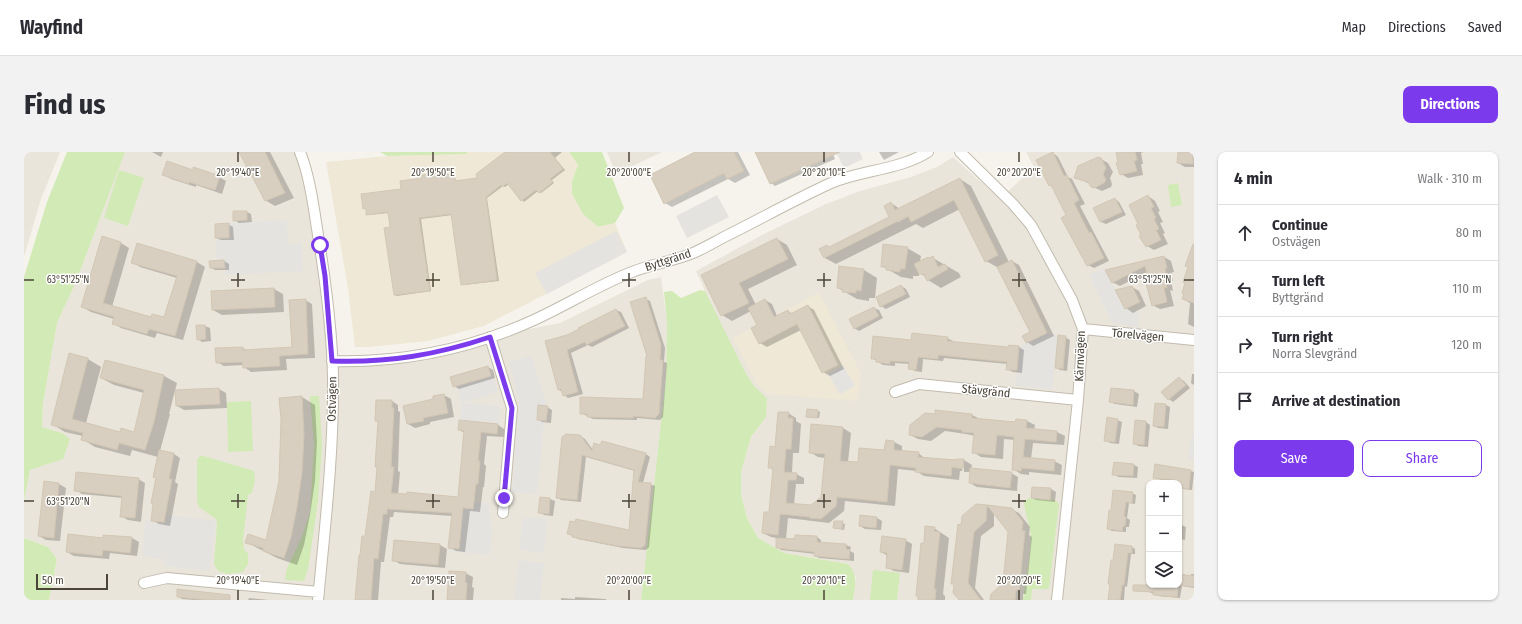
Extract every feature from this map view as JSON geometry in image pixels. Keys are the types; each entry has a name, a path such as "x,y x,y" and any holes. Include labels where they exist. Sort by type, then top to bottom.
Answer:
{"street":[{"name":"Ostvägen","path":"300,152 304,163 316,217 325,276 332,361 331,469 318,596"},
{"name":"Byttgränd","path":"332,361 363,362 414,357 463,346 490,337 534,320 633,271 694,252 832,183 912,160 928,152"},
{"name":"Kärnvägen","path":"960,152 1013,204 1031,225 1072,300 1083,329 1078,400 1057,600"},
{"name":"Törelvägen","path":"1083,329 1194,340"},
{"path":"490,337 512,408 503,513"},
{"name":"Stävgränd","path":"895,392 919,384 1078,400"},
{"path":"144,583 167,578 318,596"}],"shaded area":[{"path":"24,152 60,152 41,199 24,257"},
{"path":"125,152 297,152 312,218 332,361 363,362 560,323 648,280 661,277 667,323 666,378 641,600 49,600 57,559 48,547 24,538 24,501 30,470 63,459 62,433 42,427 43,404 57,323 76,282"},
{"path":"468,152 569,152 578,165 572,181 572,194 583,214 598,227 615,223 627,252 484,326 428,341 370,347 355,347 348,288 326,162 387,156 466,154"},
{"path":"607,152 662,152 616,174"},
{"path":"836,152 860,152 863,159 844,168"},
{"path":"1026,152 1194,152 1194,600 853,600 856,577 848,564 784,553 758,538 747,518 741,495 741,472 751,437 766,417 767,398 754,386 744,370 721,326 696,271 766,233 826,204 860,191 911,177 937,167 953,157 1000,199 1034,167"},
{"path":"717,195 729,217 687,238 676,216"},
{"path":"287,220 288,244 302,243 303,271 225,275 224,260 217,261 215,238 229,238 229,223"},
{"path":"616,231 627,252 547,294 535,273"},
{"path":"1104,268 1125,309 1139,312 1138,327 1113,324 1089,275"},
{"path":"819,293 861,374 858,401 767,394 756,383 733,338"},
{"path":"1047,334 1058,335 1052,390 1015,386 1019,347"},
{"path":"531,355 546,402 537,494 512,492 519,404 509,362"},
{"path":"843,365 855,386 840,394 828,374"},
{"path":"493,375 498,392 463,403 500,406 499,423 460,420 462,403 456,386"},
{"path":"1191,436 1194,436 1194,460 1188,459"},
{"path":"452,500 489,503 492,528 490,555 449,551"},
{"path":"167,515 216,521 210,571 163,566 164,559 142,556 145,520 166,523"},
{"path":"523,517 547,519 544,553 519,550"},
{"path":"519,560 544,563 540,600 514,600"}],"green space":[{"path":"67,152 125,152 76,282 57,323 43,404 42,427 62,433 70,439 63,459 30,470 24,501 24,277 47,202"},
{"path":"380,152 468,152 466,154 387,156"},
{"path":"569,152 602,152 624,208 615,223 598,227 583,214 572,194 572,181 578,165"},
{"path":"119,170 144,178 128,226 104,218"},
{"path":"1178,183 1182,205 1171,207 1168,185"},
{"path":"700,290 705,291 744,370 754,386 767,398 766,417 751,437 741,472 741,495 747,518 758,538 784,553 848,564 854,572 855,577 853,600 641,600 666,378 667,323 664,292 672,291 681,298"},
{"path":"310,396 319,396 322,446 318,501 308,569 304,581 285,580 287,568 302,537 310,512 314,446"},
{"path":"251,401 253,451 228,452 227,402"},
{"path":"200,456 254,471 255,480 252,493 248,495 243,540 244,549 248,554 248,564 243,572 228,574 218,571 214,564 217,524 216,519 199,507 197,501 197,460"},
{"path":"1029,498 1054,500 1059,504 1049,589 1032,589 1031,600 1023,600 1031,538 1024,501"},
{"path":"24,538 48,547 57,559 49,600 24,600"},
{"path":"873,570 900,573 897,600 870,600"}],"building":[{"path":"239,152 265,152 285,193 265,201"},
{"path":"505,152 550,152 563,169 550,179 553,182 539,193 536,190 521,201 507,183 502,187 501,185 486,197 497,280 461,285 451,214 419,218 430,291 394,295 384,228 390,227 388,212 366,215 366,208 363,209 361,194 401,189 400,181 422,178 422,175 441,173 441,175 454,174 455,181 477,178 476,174"},
{"path":"695,152 734,152 744,171 727,179 724,173 664,204 650,175"},
{"path":"755,152 840,152 770,184"},
{"path":"1053,152 1064,176 1067,175 1079,200 1074,203 1104,258 1087,266 1061,218 1066,215 1036,160"},
{"path":"1116,152 1135,152 1137,160 1134,161 1137,171 1120,175 1116,163 1118,162"},
{"path":"1178,152 1193,152 1193,164 1177,163"},
{"path":"1098,157 1101,158 1106,168 1103,174 1106,180 1104,183 1094,188 1091,187 1088,182 1074,178 1078,166"},
{"path":"167,161 193,170 193,167 220,176 215,190 189,182 189,184 162,175"},
{"path":"960,178 998,255 985,262 954,200 911,222 908,216 824,258 819,249 827,245 829,247 889,217 884,206 891,202 895,210"},
{"path":"1148,195 1154,207 1151,208 1159,229 1156,230 1161,240 1146,247 1139,236 1141,235 1136,225 1138,224 1129,205"},
{"path":"1115,198 1122,212 1100,222 1093,208"},
{"path":"233,211 247,211 247,220 233,221"},
{"path":"229,223 229,238 215,238 215,224"},
{"path":"102,236 121,242 103,303 151,317 152,314 164,317 177,276 131,263 137,243 197,261 175,336 149,329 147,334 112,324 114,317 81,307"},
{"path":"777,238 788,259 739,283 749,303 721,316 701,275"},
{"path":"883,244 908,247 905,269 900,269 900,272 886,270 886,267 881,267"},
{"path":"1193,244 1194,303 1182,299 1185,283 1183,282 1188,267 1185,266"},
{"path":"933,256 938,267 945,264 948,269 927,281 924,274 919,274 914,264"},
{"path":"1164,256 1167,268 1165,269 1167,278 1164,277 1167,288 1164,287 1167,302 1152,306 1146,283 1149,282 1145,266 1112,283 1105,270"},
{"path":"224,260 225,268 210,268 209,261"},
{"path":"1012,260 1047,333 1026,343 1022,336 1030,332 997,267"},
{"path":"839,266 864,269 861,291 856,290 856,293 842,292 842,289 837,288"},
{"path":"901,285 906,294 880,307 876,297"},
{"path":"1132,286 1140,302 1125,309 1115,290"},
{"path":"274,288 275,307 212,310 211,291"},
{"path":"646,297 661,345 660,360 663,360 659,414 655,418 633,416 633,418 587,417 587,414 580,414 580,397 643,399 647,356 630,302"},
{"path":"306,299 308,354 279,356 280,366 243,368 242,362 216,363 215,348 243,347 243,350 292,347 289,300"},
{"path":"765,299 774,317 788,310 790,314 808,305 838,365 822,373 797,324 759,344 751,328 757,325 748,308"},
{"path":"874,307 879,316 854,329 849,319"},
{"path":"616,309 625,326 586,345 585,342 567,350 578,392 563,396 561,389 558,390 545,341 567,335"},
{"path":"196,325 205,325 206,339 197,340"},
{"path":"912,333 948,337 947,341 1008,347 1009,345 1019,346 1017,370 1006,370 1007,362 938,355 938,359 918,357 916,370 908,369 909,362 890,361 890,364 876,362 876,359 871,359 873,336 911,340"},
{"path":"1058,335 1066,336 1063,369 1055,368"},
{"path":"69,353 88,358 72,419 120,432 121,428 134,432 144,390 100,378 105,360 164,375 154,422 145,450 119,443 117,450 81,440 83,433 51,425"},
{"path":"488,366 491,376 453,387 450,377"},
{"path":"1179,377 1186,385 1168,400 1161,392"},
{"path":"219,388 220,404 176,406 175,390"},
{"path":"1111,388 1134,390 1133,405 1109,402"},
{"path":"444,394 448,413 423,418 424,421 407,424 403,406 433,399 433,396"},
{"path":"302,396 304,434 302,473 291,537 284,558 263,551 263,548 245,543 248,534 266,540 279,481 281,419 279,398"},
{"path":"376,400 392,400 392,408 394,408 391,467 394,467 391,493 407,494 407,492 458,497 464,431 458,430 459,420 498,424 497,434 481,432 478,461 480,461 478,484 476,484 473,509 463,508 459,549 448,548 452,513 387,509 387,514 383,514 378,559 374,558 371,600 355,600 362,536 365,536 371,491 375,492 378,421 375,421"},
{"path":"1155,403 1166,404 1164,427 1153,426"},
{"path":"538,405 548,406 546,421 537,420"},
{"path":"807,409 818,410 817,418 806,417"},
{"path":"935,410 972,414 972,418 1015,422 1016,419 1027,420 1026,428 1057,431 1056,442 1025,439 1023,457 1055,460 1054,471 1022,468 1021,471 1012,470 1014,437 997,435 995,455 972,453 974,433 962,432 962,430 937,427 922,437 909,435 910,425 925,413 935,414"},
{"path":"778,412 789,412 788,418 793,418 791,449 786,449 784,472 797,473 796,480 788,480 786,503 811,505 821,497 825,454 809,453 811,424 843,427 840,461 858,462 859,448 884,450 886,440 894,441 894,450 919,452 918,457 956,460 964,459 963,469 952,467 951,476 915,472 916,468 890,465 887,502 837,497 836,506 821,519 780,514 778,535 762,533 764,512 769,512 773,468 768,468 770,446 775,447"},
{"path":"1107,417 1118,419 1115,442 1104,441"},
{"path":"1135,420 1146,421 1144,445 1133,444"},
{"path":"566,434 580,435 592,451 594,443 600,445 602,441 646,453 638,482 651,483 645,545 641,548 617,546 572,537 572,535 567,534 570,521 575,522 576,519 629,530 634,470 582,455 577,500 556,498 562,437"},
{"path":"159,450 174,453 169,479 172,479 164,522 151,521 153,504 151,503 156,478 153,477"},
{"path":"1114,462 1134,464 1133,476 1112,475"},
{"path":"1155,464 1191,470 1189,489 1182,488 1182,480 1153,478"},
{"path":"970,468 1012,472 1010,488 969,483"},
{"path":"76,472 139,478 135,518 120,517 122,496 74,491"},
{"path":"44,481 59,483 54,538 38,536"},
{"path":"1032,487 1051,488 1050,500 1031,498"},
{"path":"1113,490 1133,492 1132,503 1126,502 1124,516 1126,517 1125,526 1123,526 1122,531 1107,529 1109,510 1111,511"},
{"path":"540,497 550,498 549,514 538,513"},
{"path":"976,504 987,505 986,521 974,532 968,583 981,600 959,600 953,593 954,584 951,584 958,524 961,525 962,516"},
{"path":"987,505 1012,508 1023,522 1022,531 1025,531 1019,591 1016,590 1015,600 990,600 991,594 1003,583 1008,532"},
{"path":"860,515 877,517 876,528 859,526"},
{"path":"834,521 843,521 842,529 833,528"},
{"path":"925,526 935,527 934,531 940,532 934,589 936,589 935,600 918,600 918,596 916,596 921,543 924,543"},
{"path":"68,534 103,538 103,535 132,537 130,553 103,550 102,556 66,552"},
{"path":"795,535 817,536 817,542 846,544 846,549 850,550 849,559 814,556 814,552 776,548 776,538 795,539"},
{"path":"882,536 906,539 902,570 886,568 887,553 880,552"},
{"path":"394,540 440,544 438,565 392,561"},
{"path":"1115,544 1132,546 1132,553 1128,553 1124,585 1122,585 1120,600 1108,600 1111,560 1113,560"},
{"path":"449,571 466,572 466,600 447,600"},
{"path":"1182,574 1194,576 1194,587 1182,585"},
{"path":"1133,585 1146,585 1146,588 1178,588 1177,597 1153,595 1154,592 1133,591"},
{"path":"177,589 230,595 230,600 208,600 177,597"}],"route":[{"path":"320,245 325,276 332,361 363,362 414,357 463,346 490,337 512,408 504,498"}]}
